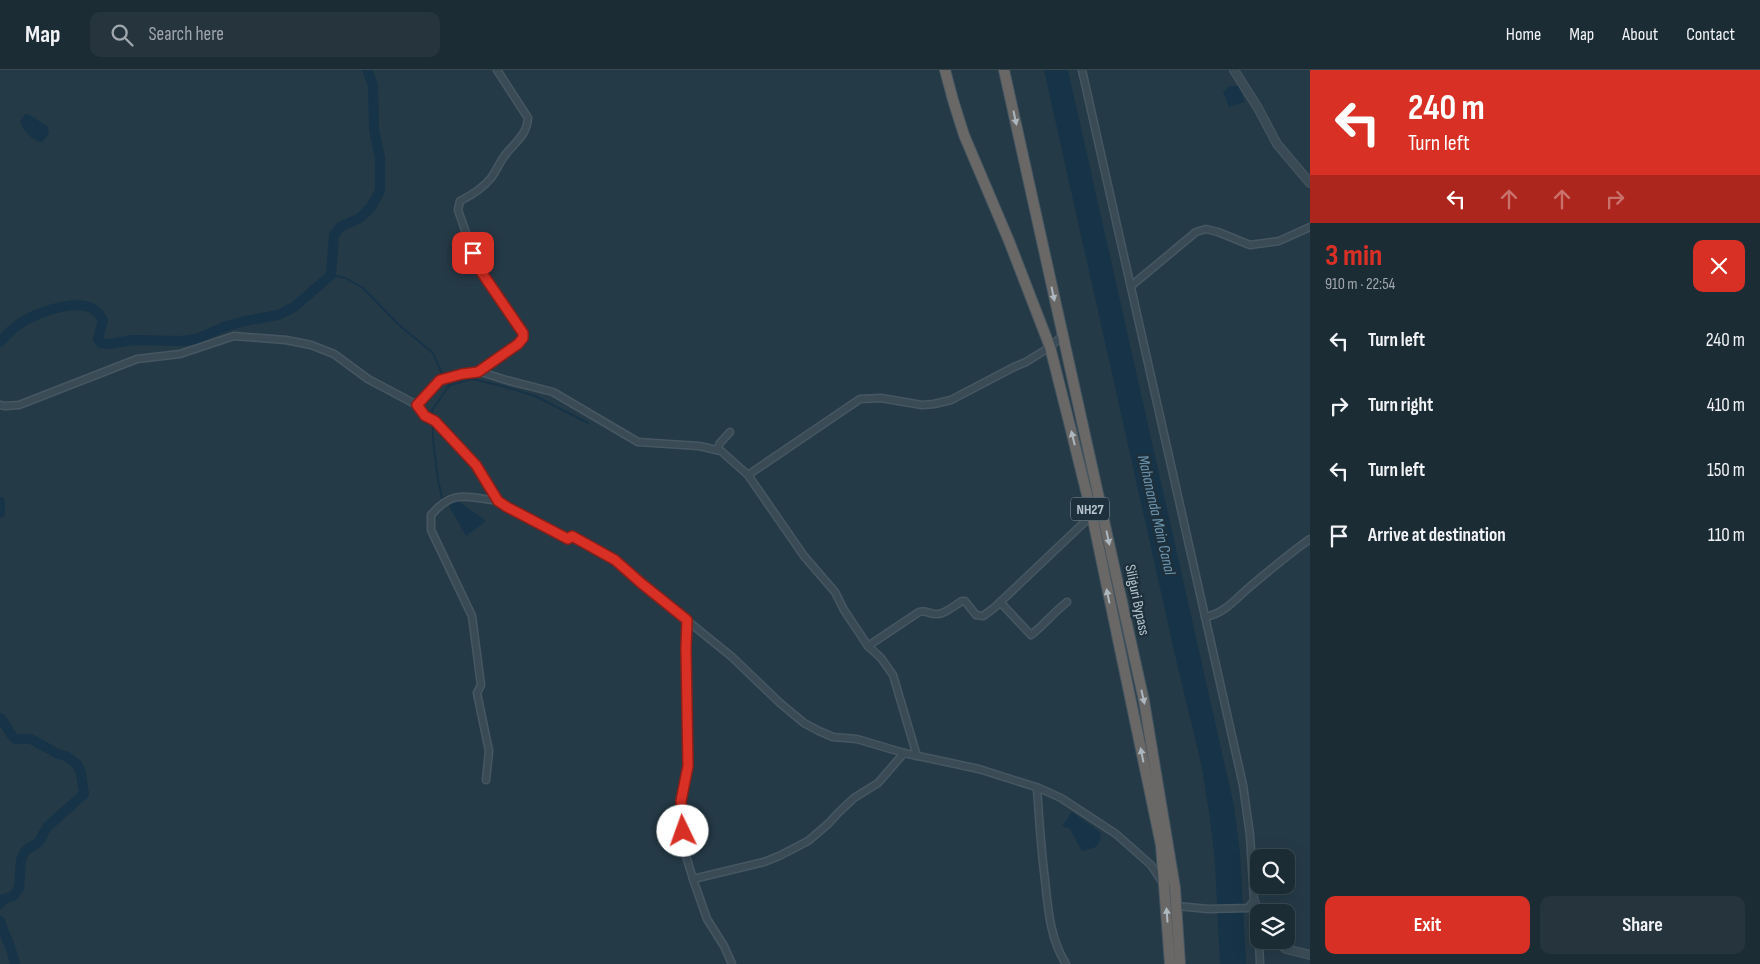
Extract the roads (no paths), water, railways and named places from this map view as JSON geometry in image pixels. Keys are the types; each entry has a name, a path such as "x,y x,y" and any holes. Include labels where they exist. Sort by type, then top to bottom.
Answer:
{"highway":[{"name":"NH27","path":"945,70 964,135 1009,241 1050,347 1092,515 1170,887 1170,964"},
{"name":"Siliguri Bypass","path":"1004,70 1144,701 1170,887 1177,906 1180,964"}],"street":[{"path":"478,372 518,344 523,338 523,333 478,267 458,210 460,202 478,191 492,177 506,154 518,142 528,127 528,118 497,70"},
{"path":"1082,70 1243,785 1250,835 1251,904"},
{"path":"1234,70 1258,108 1277,144 1310,183"},
{"path":"1131,286 1196,232 1206,229 1250,245 1279,241 1310,227"},
{"path":"0,405 19,404 137,359 180,354 234,336 311,344 334,354 368,380 417,405 425,416 435,421 476,465 498,501 568,539 572,536 615,560 732,657 804,723 818,732 833,737 857,739 904,753 979,769 1061,798 1116,834 1151,865 1170,887"},
{"path":"748,475 860,399 881,398 922,405 951,400 1026,362 1050,347 1062,336"},
{"path":"417,405 440,380 478,372 553,392 638,442 699,446 721,451 748,475 804,556 836,592 844,610 868,646 881,658 893,675 917,756"},
{"path":"717,450 720,443 730,432"},
{"path":"486,780 489,751 478,693 481,684 472,616 431,530 431,515 439,505 456,496 498,501"},
{"path":"868,646 919,612 925,610 936,614 965,601 976,615 983,616 1101,508"},
{"path":"1205,617 1217,613 1238,599 1248,588 1310,539"},
{"path":"1000,602 1031,635 1041,627 1053,612 1067,602"},
{"path":"687,620 688,766 681,801 683,846 707,919 724,946 732,964"},
{"path":"693,879 764,862 808,841 854,798 878,782 904,753"},
{"path":"1037,788 1041,847 1050,923 1056,944 1066,964"},
{"path":"1177,906 1208,908 1250,904"},
{"path":"1259,949 1260,964"},
{"path":"1286,949 1310,956"}],"water":[{"name":"Mahananda Main Canal","path":"1044,70 1068,70 1234,806 1240,853 1246,964 1220,964 1215,863 1201,763"},
{"path":"1230,86 1238,86 1245,102 1229,107 1223,92"},
{"path":"25,114 30,115 48,127 49,133 42,142 32,138 24,129 20,122"},
{"path":"457,500 486,521 466,536 449,506 453,501"},
{"path":"1072,812 1101,833 1096,846 1082,851 1070,829 1062,826"}],"waterway":[{"path":"0,342 21,323 38,314 68,306 85,306 96,311 103,320 98,339 101,343 109,344 133,340 183,341 196,339 224,327 278,315 294,307 331,275 334,235 340,227 360,218 371,207 380,191 380,158 374,130 373,85 367,70"},
{"path":"331,275 345,278 363,288 399,325 433,353 443,376"},
{"path":"445,381 450,385 472,379 502,386 535,396 588,423"},
{"path":"433,418 432,410 449,386"},
{"path":"433,422 438,480 443,502"},
{"path":"0,502 0,513"},
{"path":"0,718 15,739 31,739 58,754 66,756 77,764 81,773 84,794 47,827 39,842 25,851 21,860 19,888 13,896 1,900 0,904"},
{"path":"0,921 15,964"}]}
